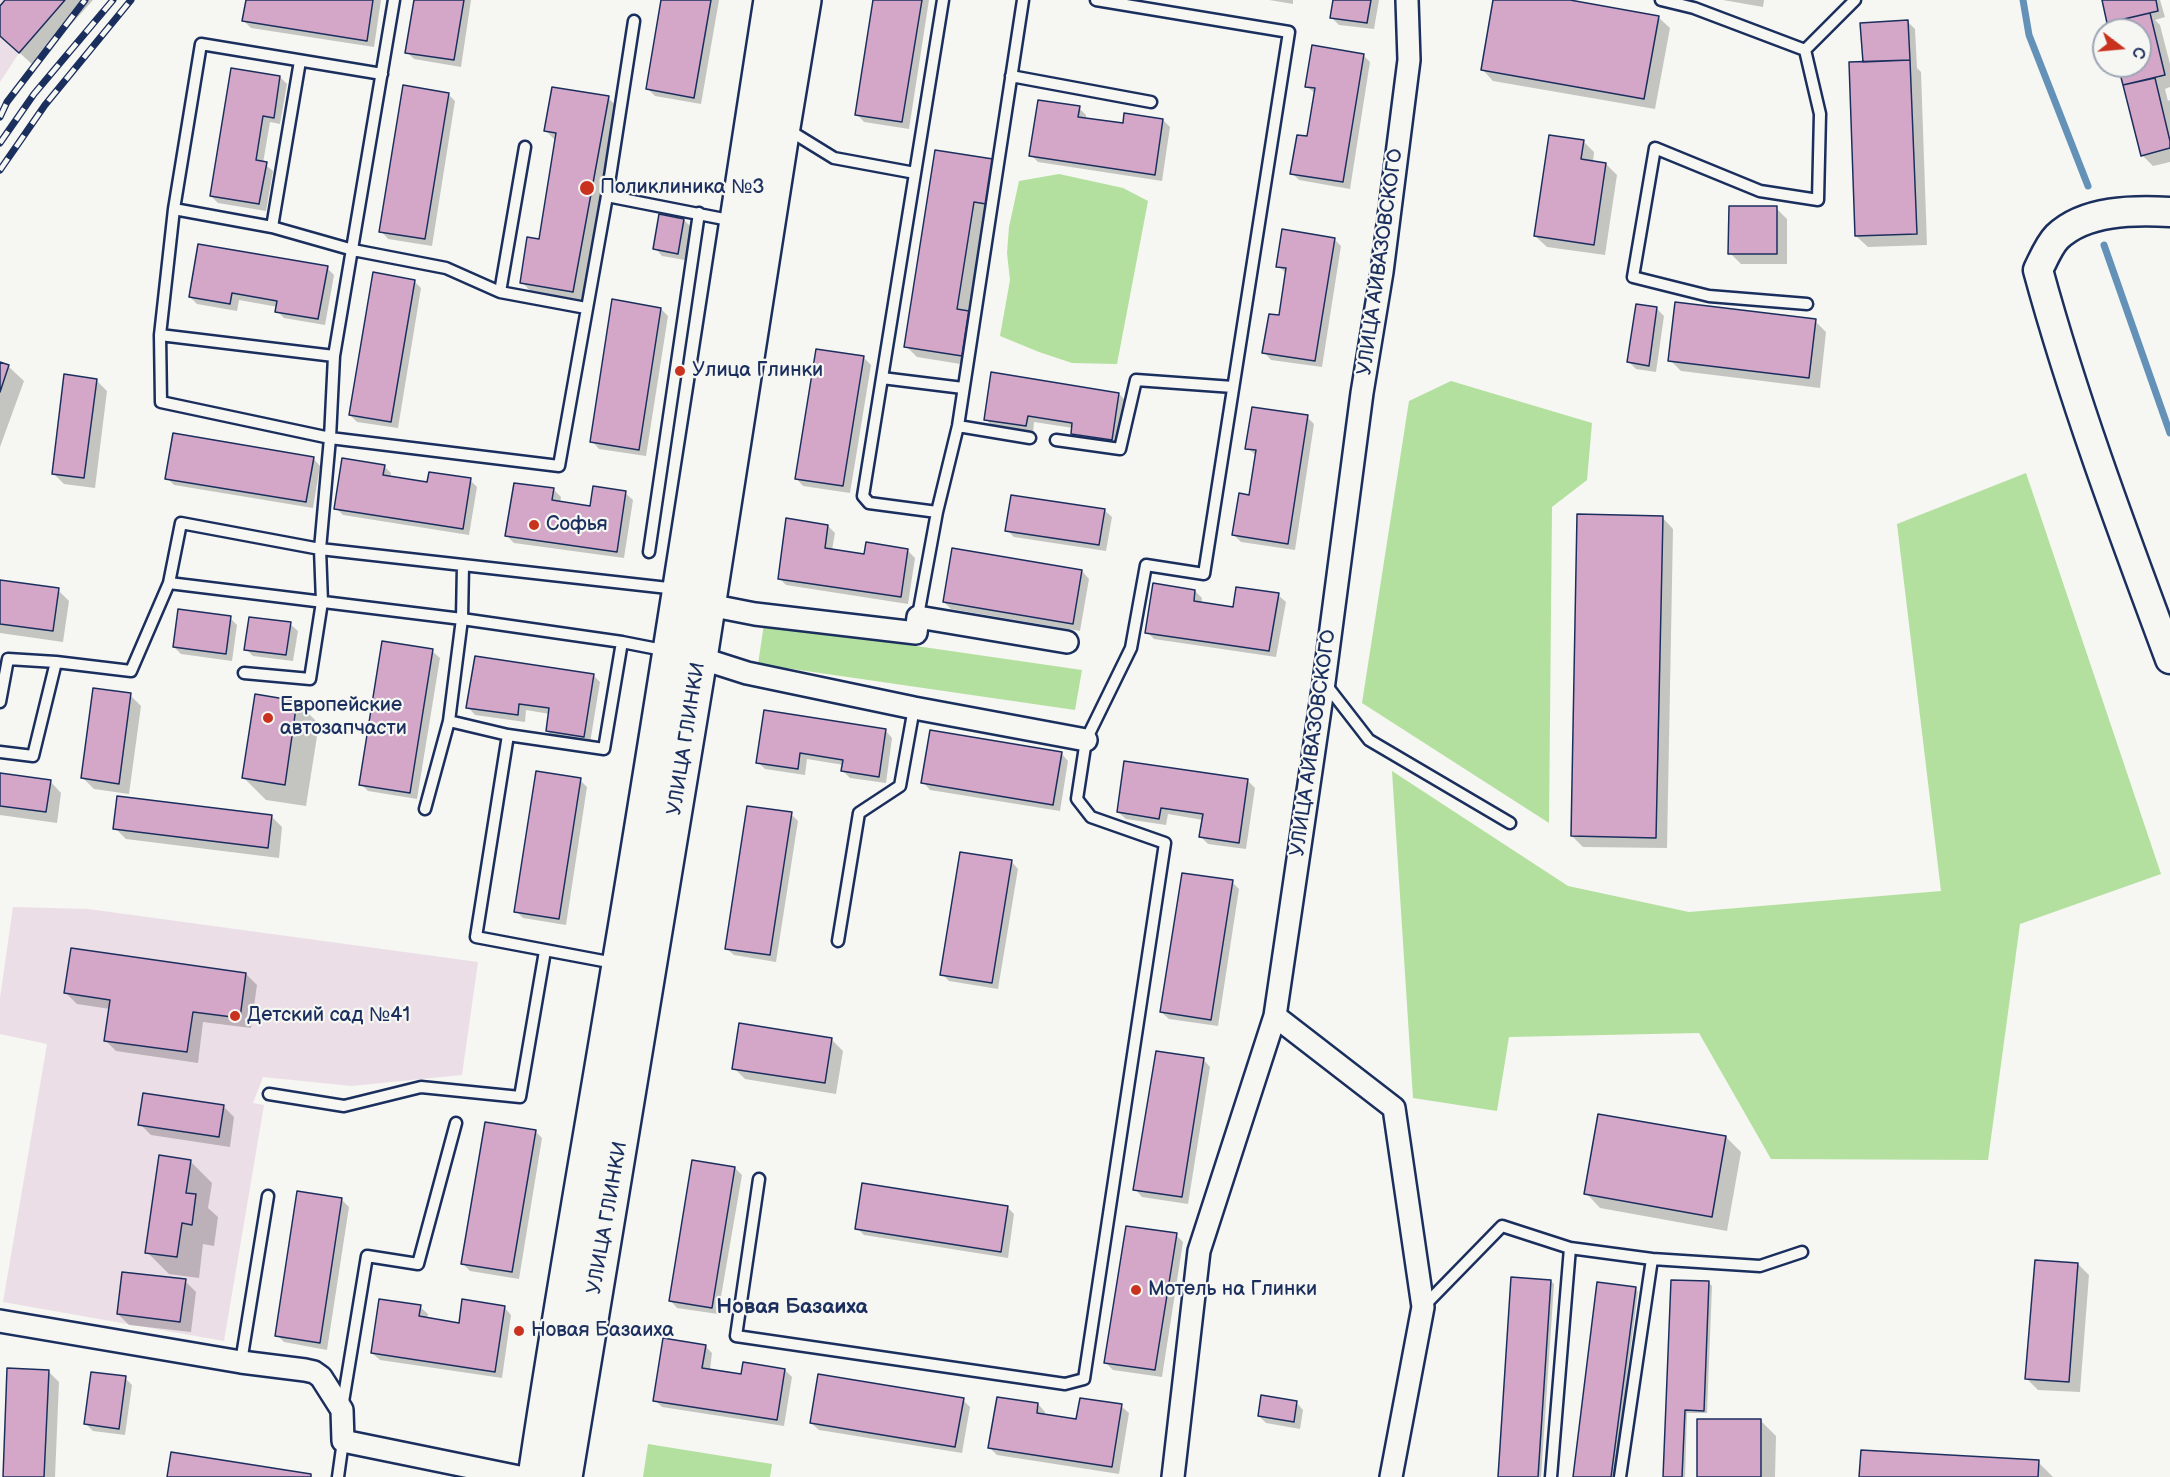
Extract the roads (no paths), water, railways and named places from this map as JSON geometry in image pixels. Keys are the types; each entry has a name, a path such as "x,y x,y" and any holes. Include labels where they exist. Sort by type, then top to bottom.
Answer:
{"highway":[{"name":"УЛИЦА ГЛИНКИ","path":"565,1477 600,1171 619,964 685,654 709,605 752,224 771,0"},
{"name":"УЛИЦА ГЛИНКИ","path":"535,1477 555,1342 577,1221 600,1171 685,654 680,589 752,224 783,127 804,0"}],"main road":[{"path":"2168,208 2113,213 2076,222 2056,238 2038,270 2062,352 2114,508 2170,659"}],"street":[{"name":"УЛИЦА АЙВАЗОВСКОГО","path":"1173,1477 1199,1251 1275,1016 1324,682 1360,400 1382,272 1409,60 1407,0"},
{"path":"709,605 755,615 917,625 1067,642"},
{"path":"685,654 747,674 1086,740"},
{"path":"1275,1016 1394,1108 1423,1307 1391,1477"},
{"path":"0,1321 241,1362 314,1372 321,1377 342,1410 344,1441 519,1477"}],"lane":[{"path":"244,673 310,679 322,602 320,549 330,438 334,356 394,0"},
{"path":"937,513 869,503 863,496 944,0"},
{"path":"917,625 937,513 958,426 1023,0"},
{"path":"759,1179 736,1336 1065,1384 1084,1378 1165,843 1091,817 1077,799 1086,740 1131,648 1146,565 1204,574 1289,32 1096,0"},
{"path":"1661,0 1694,8 1805,50"},
{"path":"1805,50 1855,0"},
{"path":"382,74 201,44 174,209 160,335 161,402 330,438 559,466 585,308 607,196 634,21"},
{"path":"1805,50 1820,114 1818,200 1760,191 1655,148 1633,277 1709,296 1807,304"},
{"path":"272,227 300,61"},
{"path":"1011,76 1151,102"},
{"path":"783,127 834,158 915,173"},
{"path":"500,292 525,147"},
{"path":"607,196 752,224"},
{"path":"174,209 272,227 353,250 446,268 500,292 585,308"},
{"path":"649,552 699,213"},
{"path":"160,335 334,356"},
{"path":"882,378 963,388"},
{"path":"1056,440 1120,449 1136,380 1233,387"},
{"path":"958,426 1030,438"},
{"path":"0,702 8,659 131,671 169,584 181,523 320,549 680,589"},
{"path":"425,809 449,721 462,619 463,565"},
{"path":"169,584 462,619 622,642 685,654"},
{"path":"449,721 508,735 604,749 622,642"},
{"path":"0,752 33,756 56,662"},
{"path":"1324,682 1369,740 1510,822"},
{"path":"838,941 859,813 900,786 914,708"},
{"path":"508,735 476,937 619,964"},
{"path":"269,1094 344,1106 421,1087 520,1097 545,951"},
{"path":"342,1410 367,1256 418,1264 456,1123"},
{"path":"241,1362 267,1196"},
{"path":"1423,1307 1502,1226 1570,1248 1652,1259 1760,1266 1802,1252"},
{"path":"1551,1477 1570,1248"},
{"path":"1620,1477 1652,1259"},
{"path":"338,1477 344,1441"}],"waterway":[{"path":"2023,0 2029,35 2088,186"},
{"path":"2104,245 2170,433"}],"railway":[{"path":"0,117 7,102 85,0"},
{"path":"0,143 34,94 113,0"},
{"path":"0,170 45,105 131,0"}],"place":[{"name":"Поликлиника №3","path":"587,188"},
{"name":"Улица Глинки","path":"680,371"},
{"name":"Софья","path":"534,525"},
{"name":"Европейские автозапчасти","path":"268,718"},
{"name":"Детский сад №41","path":"235,1016"},
{"name":"Мотель на Глинки","path":"1136,1290"},
{"name":"Новая Базаиха","path":"519,1331"}],"district":[{"name":"Новая Базаиха","path":"792,1308"}]}
